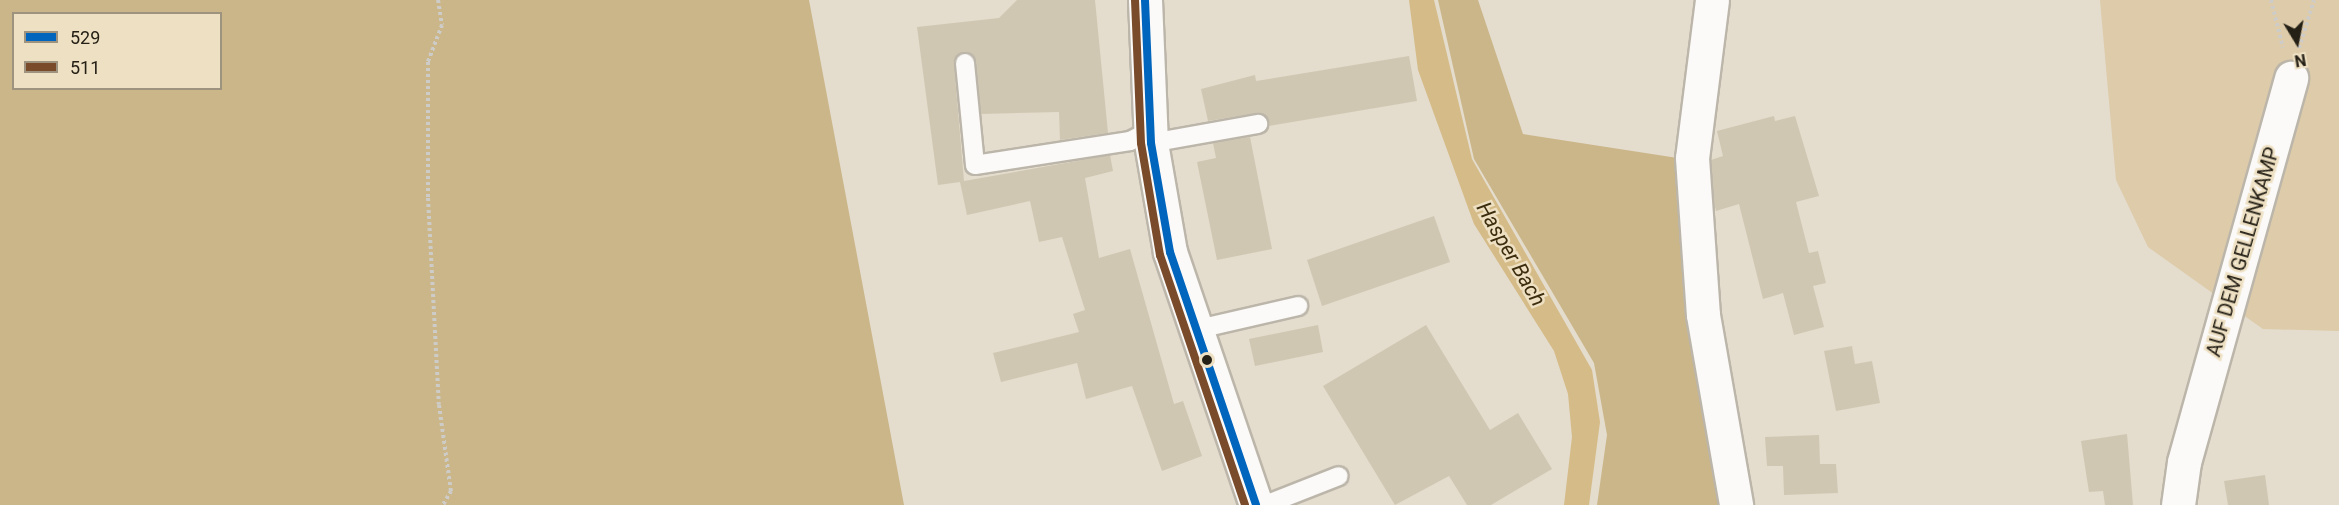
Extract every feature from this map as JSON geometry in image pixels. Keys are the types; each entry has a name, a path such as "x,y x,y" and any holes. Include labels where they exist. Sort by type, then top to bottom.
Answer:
{"street":[{"path":"1145,0 1151,137 1170,252 1194,330 1256,505"},
{"path":"1712,0 1692,159 1703,315 1736,505"},
{"name":"AUF DEM GELLENKAMP","path":"2178,505 2184,462 2291,78"}],"lane":[{"path":"965,63 975,165 1151,137 1258,124"},
{"path":"1194,330 1299,306"},
{"path":"1265,505 1339,476"}],"path":[{"path":"438,0 442,24 428,62 428,198 439,405 451,490 443,505"},
{"path":"2271,0 2291,78"},
{"path":"2291,78 2313,0"}],"shaded area":[{"path":"0,0 809,0 904,505 0,505"},
{"path":"1438,0 1478,0 1523,134 1684,159 1727,505 1597,505 1607,435 1594,363 1474,159"},
{"path":"2100,0 2339,0 2339,331 2263,329 2148,247 2116,180"}],"water":[{"name":"Hasper Bach","path":"1409,0 1434,0 1472,159 1592,370 1600,422 1589,505 1564,505 1572,437 1568,394 1554,351 1474,224 1418,70"}],"building":[{"path":"1017,0 1095,0 1108,133 1060,140 1059,112 981,114 976,61 963,52 954,64 964,181 1110,155 1113,171 1085,178 1099,258 1130,249 1174,404 1183,401 1202,456 1162,471 1132,386 1086,399 1077,363 1001,382 993,353 1079,332 1073,314 1085,310 1062,237 1039,242 1030,201 967,215 960,182 938,185 917,27 999,18"},
{"path":"1409,56 1417,101 1269,126 1266,116 1257,113 1208,121 1201,89 1255,75 1256,81"},
{"path":"1774,116 1775,121 1795,116 1819,196 1796,202 1809,253 1818,251 1826,283 1813,286 1824,327 1794,335 1783,293 1763,299 1739,204 1716,211 1714,203 1711,160 1723,156 1717,131"},
{"path":"1250,137 1272,249 1217,260 1197,162 1216,158 1213,143"},
{"path":"1434,216 1450,262 1322,306 1307,260"},
{"path":"1318,325 1323,352 1255,366 1249,339"},
{"path":"1426,325 1490,430 1518,413 1552,469 1491,505 1467,505 1449,476 1395,505 1323,386"},
{"path":"1852,346 1855,364 1872,361 1880,403 1836,411 1824,351"},
{"path":"2127,434 2133,505 2105,505 2103,491 2089,492 2081,441"},
{"path":"1819,435 1820,464 1836,464 1838,493 1784,495 1783,466 1767,466 1765,437"},
{"path":"2265,475 2269,505 2228,505 2224,481"}],"transit line":[{"name":"511","path":"1135,0 1141,143 1160,255 1245,505"},
{"name":"529","path":"1145,0 1151,143 1170,252 1256,505"}]}
